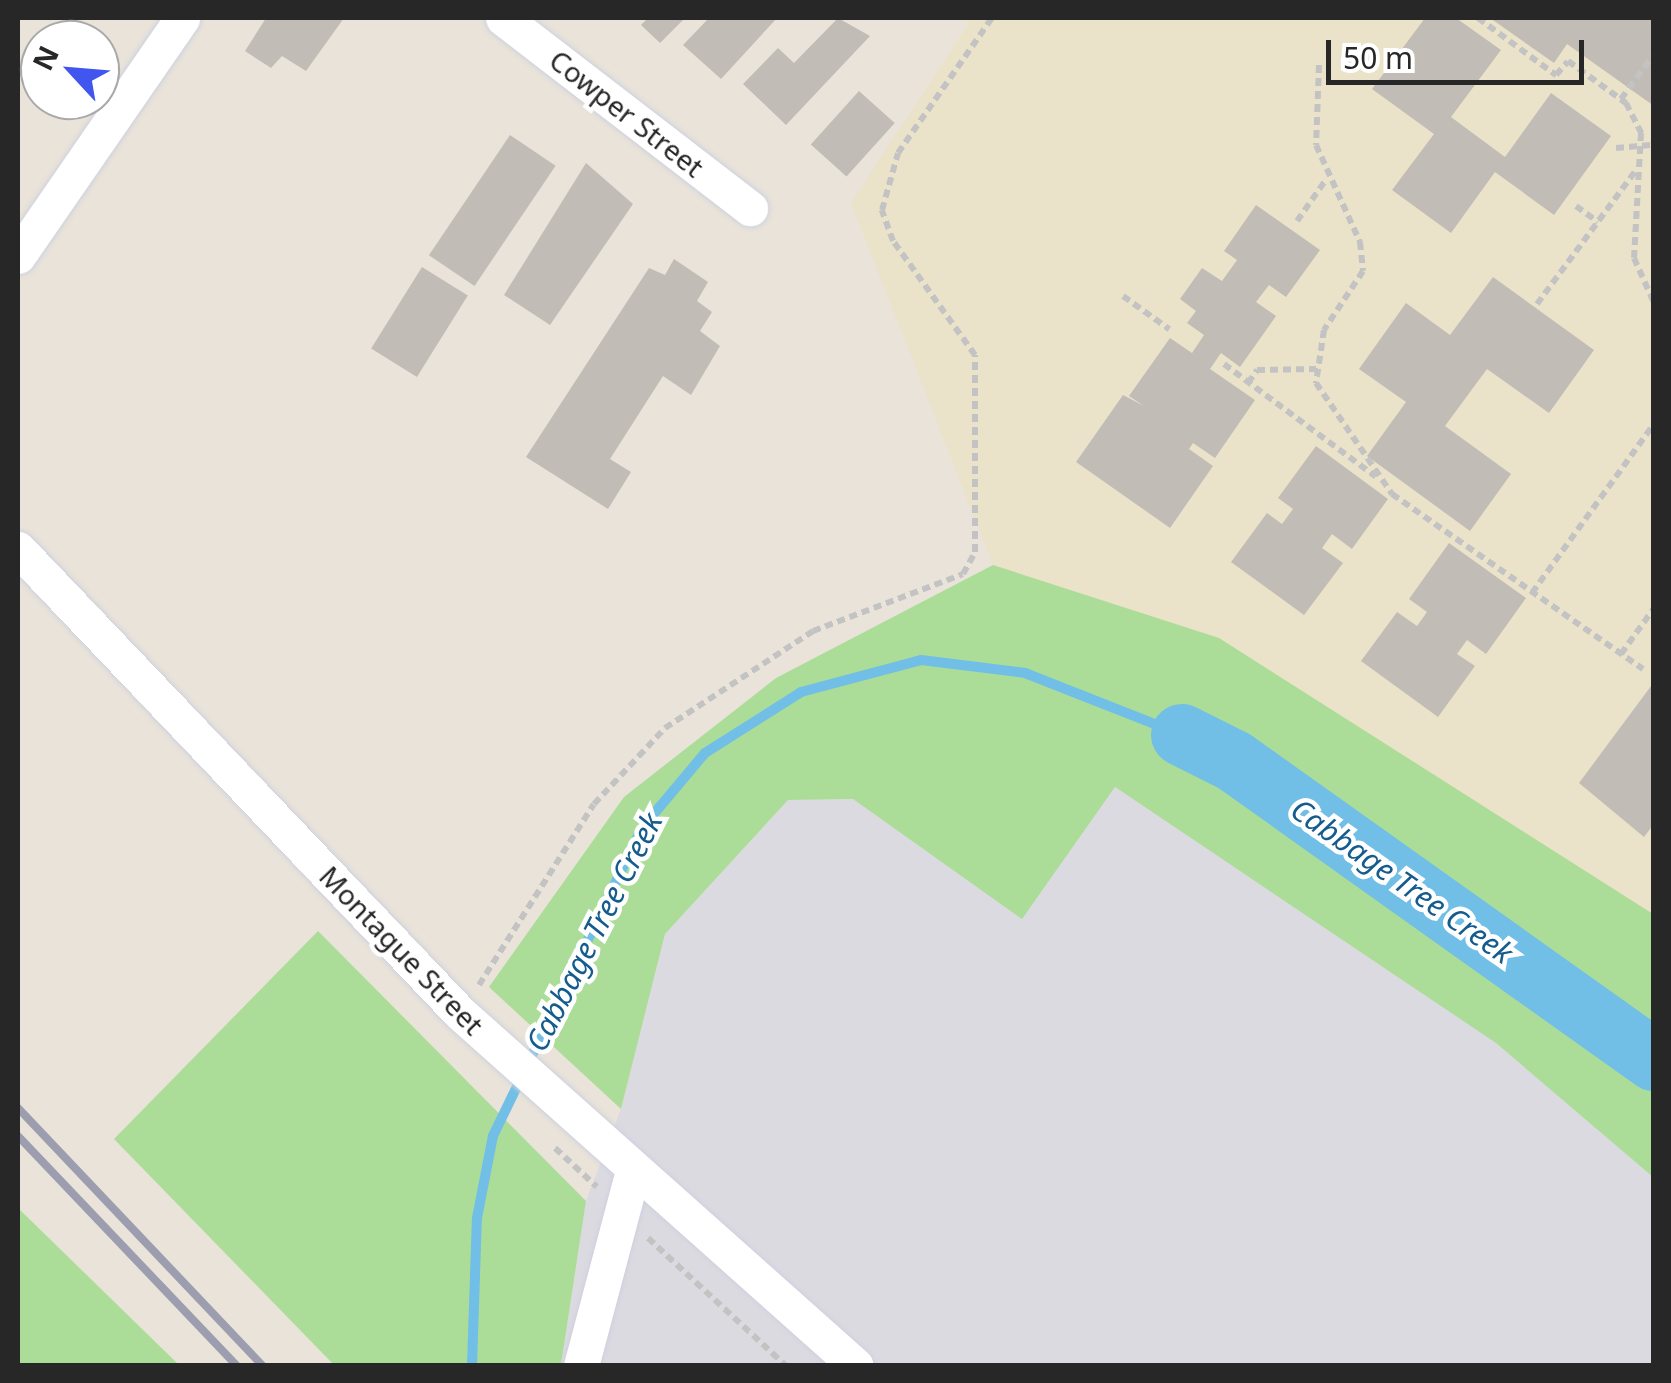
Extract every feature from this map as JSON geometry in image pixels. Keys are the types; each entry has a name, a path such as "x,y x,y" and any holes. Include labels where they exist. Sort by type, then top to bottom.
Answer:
{"street":[{"path":"18,256 182,18"},
{"name":"Cowper Street","path":"503,18 750,208"},
{"name":"Montague Street","path":"18,549 476,1028 856,1366"},
{"path":"581,1366 608,1200 623,1162"}],"path":[{"path":"485,976 594,804 666,728 813,631 963,574 976,552 975,355 892,240 882,210 898,153 992,18"},
{"path":"1478,18 1556,75 1568,61 1621,99 1641,146 1634,258 1654,303"},
{"path":"1621,99 1654,54"},
{"path":"1319,65 1326,180 1360,242 1363,271 1324,330 1316,383 1382,482"},
{"path":"1616,148 1654,145"},
{"path":"1536,304 1638,167"},
{"path":"1298,221 1326,180"},
{"path":"1576,206 1598,222"},
{"path":"1123,296 1169,329"},
{"path":"1224,364 1532,593 1643,669"},
{"path":"1248,382 1256,370 1316,369"},
{"path":"1532,593 1654,424"},
{"path":"1620,654 1654,608"},
{"path":"608,1200 786,1366"}],"shaded area":[{"path":"963,18 1653,18 1653,959 993,565 851,203 969,23"},
{"path":"1115,787 1497,1043 1653,1177 1653,1365 561,1366 586,1201 621,1109 665,934 788,800 853,799 1022,918"}],"green space":[{"path":"993,565 1219,638 1653,914 1653,1177 1496,1043 1115,787 1022,919 853,799 788,800 665,934 621,1109 489,987 624,797 776,678"},
{"path":"318,931 586,1201 561,1365 334,1365 114,1139"},
{"path":"18,1208 179,1365 18,1365"}],"building":[{"path":"266,18 344,18 306,71 282,56 271,68 245,51"},
{"path":"648,18 685,18 660,43 641,25"},
{"path":"709,18 777,18 721,79 683,45"},
{"path":"838,18 870,36 786,125 743,84 778,48 794,63"},
{"path":"1425,18 1456,18 1501,50 1451,117 1505,157 1551,93 1611,136 1554,215 1495,172 1451,233 1392,190 1434,134 1372,89"},
{"path":"1490,18 1654,18 1654,106 1567,44 1554,63"},
{"path":"859,91 895,123 846,177 811,145"},
{"path":"510,135 556,166 475,286 429,255"},
{"path":"586,163 633,204 550,325 504,295"},
{"path":"1256,205 1320,250 1286,297 1269,285 1256,302 1276,316 1240,367 1221,353 1210,369 1255,400 1215,458 1193,443 1189,449 1213,466 1170,528 1076,462 1123,395 1144,406 1129,396 1170,338 1192,353 1204,335 1187,323 1196,311 1180,299 1202,268 1222,281 1237,260 1224,251"},
{"path":"674,259 708,282 697,301 712,312 700,331 720,346 691,395 663,376 610,459 631,472 608,509 526,457 649,268 665,275"},
{"path":"422,267 468,296 417,377 371,348"},
{"path":"1493,277 1594,350 1549,413 1487,369 1445,426 1511,474 1470,531 1367,456 1406,402 1359,369 1406,303 1450,335"},
{"path":"1316,446 1388,499 1352,549 1332,534 1322,548 1343,563 1304,615 1231,562 1267,513 1282,524 1293,509 1278,498"},
{"path":"1449,543 1526,598 1486,654 1467,640 1457,654 1475,666 1438,717 1361,661 1397,612 1417,626 1427,612 1409,599"},
{"path":"1654,682 1654,824 1644,837 1579,783"}],"waterway":[{"name":"Cabbage Tree Creek","path":"472,1366 477,1218 493,1136 642,828 705,753 801,692 921,660 1025,673 1182,735"},
{"name":"Cabbage Tree Creek","path":"1182,735 1234,761 1654,1060"}],"railway":[{"path":"18,1108 263,1366"},
{"path":"18,1136 237,1366"}]}
